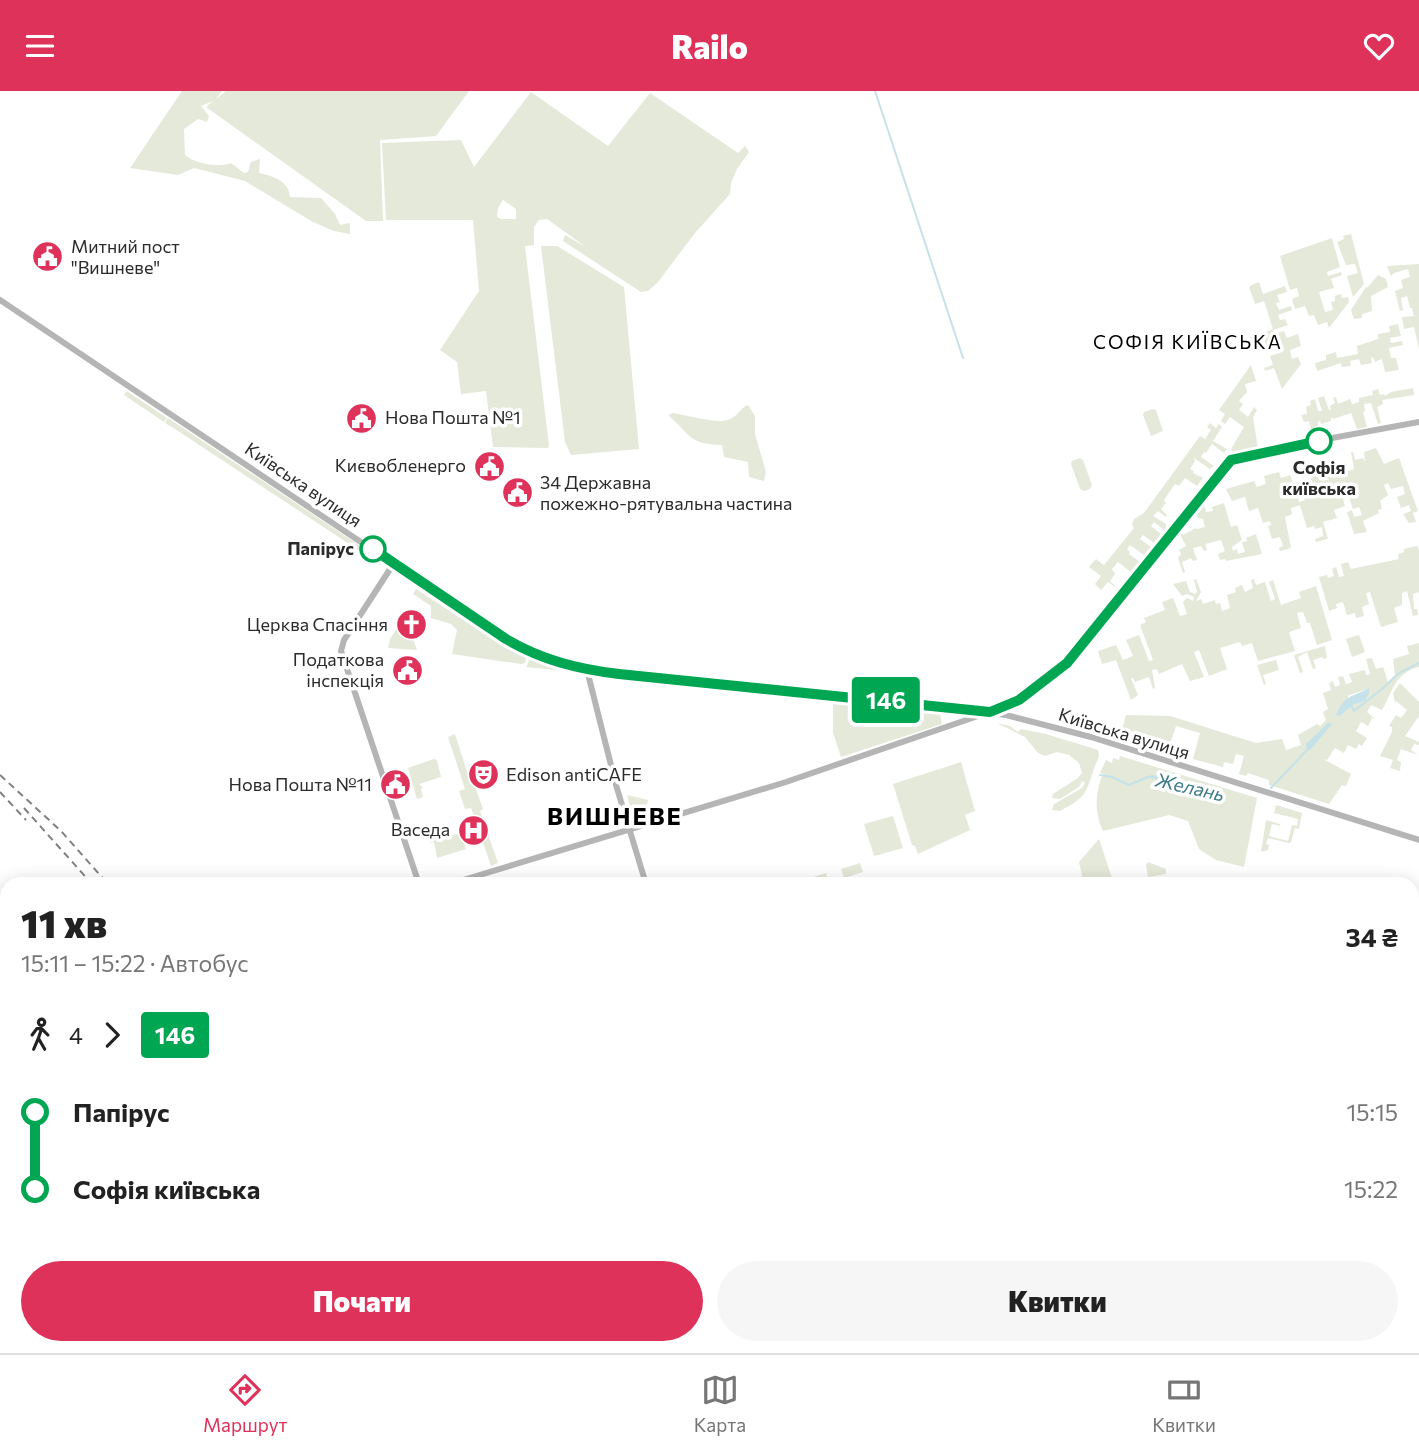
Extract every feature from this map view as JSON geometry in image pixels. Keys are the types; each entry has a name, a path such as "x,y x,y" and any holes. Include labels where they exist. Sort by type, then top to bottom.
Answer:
{"street":[{"name":"Київська вулиця","path":"0,300 525,650 564,665 587,670 990,712 1024,718 1419,840"},
{"path":"472,877 807,775 1018,701 1067,663 1231,460 1278,448 1419,422"},
{"path":"394,563 346,636 341,651 416,877"},
{"path":"587,670 644,877"},
{"path":"1018,701 1018,713 1024,718"},
{"path":"953,708 959,715 958,723"}],"green space":[{"path":"182,91 222,91 216,99 226,91 469,91 436,136 380,140 383,221 366,221 206,107 213,101 201,106 209,116 207,122 198,119 184,129 185,155 189,158 214,165 231,163 244,173 248,172 251,162 260,159 259,173 283,183 290,197 321,198 335,214 340,225 350,223 350,234 313,222 245,181 194,168 178,175 130,168"},
{"path":"531,92 608,146 650,93 738,153 745,146 749,152 737,169 730,194 648,291 641,292 563,241 565,235 586,247 547,219 539,220 534,227 534,245 525,246 548,448 493,447 486,391 461,394 457,362 440,350 479,291 473,220 386,220 382,143 461,140 474,167","holes":["503,200 516,209 516,219 497,217"]},
{"path":"1351,234 1364,284 1353,297 1347,276 1358,273 1355,264 1346,265 1337,242 1344,239 1343,236"},
{"path":"1332,238 1340,267 1327,272 1328,276 1341,272 1342,275 1331,279 1334,288 1319,292 1325,312 1333,310 1331,302 1335,301 1335,296 1341,294 1342,298 1348,297 1349,302 1329,328 1327,322 1318,325 1314,315 1309,316 1305,306 1295,309 1292,299 1299,296 1297,288 1290,290 1280,256"},
{"path":"541,246 557,246 624,287 639,449 571,455 565,442"},
{"path":"1419,264 1419,349 1414,327 1404,329 1402,317 1414,316 1412,308 1407,296 1401,298 1403,310 1400,311 1395,291 1403,288 1401,280 1410,277 1408,269 1391,276 1387,266"},
{"path":"1378,275 1386,279 1388,287 1371,296 1372,311 1362,314 1362,318 1354,319 1351,310 1366,287"},
{"path":"1259,282 1263,294 1285,286 1287,292 1277,295 1280,302 1276,303 1279,310 1291,306 1292,310 1278,315 1280,320 1285,319 1288,325 1273,330 1275,334 1284,331 1287,338 1298,334 1301,346 1290,350 1292,359 1298,357 1301,364 1282,389 1274,368 1265,371 1264,368 1273,365 1270,356 1280,353 1276,342 1266,345 1263,335 1252,343 1250,338 1273,329 1264,301 1255,304 1249,287"},
{"path":"1398,324 1401,336 1390,338 1391,343 1402,341 1403,345 1389,348 1391,358 1396,358 1399,370 1385,372 1382,359 1375,362 1373,357 1372,363 1361,365 1359,359 1350,361 1351,366 1342,367 1341,363 1317,371 1315,363 1326,360 1326,355 1336,352 1337,358 1358,354 1357,346 1378,339 1378,334 1390,332 1389,326"},
{"path":"1251,365 1256,381 1245,384 1247,392 1239,401 1243,404 1239,410 1248,417 1254,407 1257,410 1253,417 1258,449 1234,453 1231,449 1244,427 1230,417 1225,424 1221,421 1225,414 1219,410"},
{"path":"1413,388 1414,395 1382,400 1383,404 1377,407 1381,423 1378,424 1371,403 1364,404 1367,427 1357,429 1351,413 1333,419 1331,417 1331,421 1321,424 1318,422 1318,426 1314,427 1315,433 1312,434 1309,421 1304,422 1301,415 1307,414 1306,407 1315,399 1318,411 1322,411 1318,398 1324,396 1329,410 1335,403 1333,398 1336,397 1338,404 1350,399 1352,404 1359,402 1359,398 1373,395 1372,391 1378,389 1380,395 1385,396 1391,392"},
{"path":"126,392 167,418 164,422 124,395"},
{"path":"748,405 755,416 755,434 766,472 764,481 749,477 748,462 724,457 722,445 696,440 668,415 673,413 725,421 733,418"},
{"path":"1156,410 1163,431 1151,436 1143,415"},
{"path":"168,418 384,562 381,565 165,423"},
{"path":"1210,423 1216,428 1219,424 1222,427 1213,441 1227,449 1224,453 1212,444 1206,453 1204,452 1201,457 1214,466 1210,469 1194,458 1190,469 1203,478 1197,486 1185,478 1179,486 1175,484 1161,509 1166,517 1158,511 1153,516 1166,524 1166,528 1164,530 1154,522 1151,526 1161,534 1154,543 1143,535 1140,539 1151,547 1145,556 1130,545 1127,549 1129,554 1140,562 1132,573 1118,562 1112,569 1115,574 1110,581 1118,589 1108,582 1101,590 1095,584 1101,576 1089,567 1096,559 1104,565 1134,528 1134,519 1144,513 1200,436 1205,439 1211,430 1207,427"},
{"path":"1376,448 1384,464 1399,458 1418,511 1413,513 1416,522 1409,523 1403,514 1411,511 1409,505 1401,508 1397,497 1405,494 1403,486 1391,489 1388,483 1384,485 1388,495 1380,501 1382,509 1363,521 1367,532 1354,534 1347,512 1352,510 1354,517 1362,515 1359,507 1353,509 1349,497 1343,499 1345,506 1334,510 1337,518 1323,522 1328,539 1316,542 1315,539 1323,536 1322,527 1307,528 1300,505 1291,508 1292,514 1285,517 1291,548 1280,551 1279,548 1283,546 1280,537 1272,539 1268,526 1271,525 1270,521 1263,523 1258,508 1249,511 1245,497 1232,501 1226,489 1254,481 1257,487 1266,484 1264,476 1279,472 1281,478 1290,475 1296,492 1300,492 1302,497 1298,499 1299,502 1305,500 1301,491 1313,486 1310,475 1322,472 1320,462 1324,460 1326,467 1334,465 1337,476 1341,475 1339,463 1345,461 1346,472 1354,469 1351,452 1355,460 1363,458 1365,462 1364,452"},
{"path":"1080,458 1092,485 1084,491 1080,489 1071,464"},
{"path":"1203,503 1206,512 1213,511 1212,507 1224,503 1231,527 1237,525 1242,540 1232,547 1233,551 1237,549 1238,554 1245,552 1242,542 1256,534 1262,554 1220,560 1218,554 1225,551 1221,540 1205,544 1207,550 1204,551 1201,546 1193,548 1197,560 1193,561 1191,558 1182,562 1183,573 1178,558 1181,554 1179,550 1186,546 1179,532 1180,530 1183,535 1196,528 1205,527 1203,519 1198,518 1195,513"},
{"path":"1417,546 1419,592 1413,594 1414,609 1417,609 1418,615 1413,616 1407,591 1402,593 1402,605 1394,608 1398,622 1381,627 1370,592 1366,593 1369,604 1362,607 1364,616 1356,618 1355,613 1347,615 1343,602 1336,604 1337,608 1329,611 1319,577 1334,576 1332,569 1336,567 1339,577 1344,576 1341,564 1348,562 1351,569 1399,559 1398,554 1404,552 1404,549"},
{"path":"1196,579 1201,592 1196,601 1201,599 1203,604 1215,600 1216,604 1220,603 1222,611 1230,608 1227,595 1236,592 1235,588 1242,585 1245,592 1253,588 1251,580 1254,579 1256,585 1265,582 1271,601 1275,599 1269,582 1273,580 1281,605 1301,598 1299,592 1316,586 1332,640 1317,645 1310,623 1307,623 1303,612 1297,613 1301,628 1289,632 1295,651 1258,661 1252,643 1242,646 1240,642 1220,648 1227,669 1209,676 1199,650 1194,652 1204,677 1190,681 1182,664 1159,674 1157,669 1152,670 1155,688 1153,689 1149,677 1135,682 1131,678 1138,695 1131,700 1116,660 1102,664 1098,651 1116,645 1123,660 1133,656 1126,640 1139,635 1149,661 1153,660 1140,625 1146,622 1144,618 1165,610 1162,602 1173,598 1180,616 1187,614 1183,602 1187,598 1193,601 1194,597 1187,594 1182,596 1173,584 1186,581 1190,592 1195,594"},
{"path":"416,589 474,627 523,654 526,657 525,663 452,654 457,630 451,624 431,618 431,606 413,594"},
{"path":"399,625 411,634 417,650 388,648"},
{"path":"1359,635 1365,652 1352,657 1346,639"},
{"path":"1419,643 1419,667 1399,678 1382,710 1371,705 1367,712 1376,720 1372,718 1368,726 1361,722 1356,731 1367,738 1362,746 1359,744 1356,749 1348,745 1344,753 1335,748 1327,760 1323,759 1351,774 1346,786 1342,785 1329,804 1269,785 1269,780 1248,773 1246,776 1239,774 1244,756 1236,754 1233,764 1224,762 1223,767 1193,759 1200,733 1176,726 1166,756 1139,745 1102,736 1099,732 1120,737 1126,715 1170,716 1256,743 1282,739 1286,750 1301,745 1298,735 1317,724 1320,726 1326,720 1323,712 1328,709 1323,693 1331,690 1329,683 1333,681 1335,687 1340,685 1338,677 1343,676 1346,684 1352,682 1349,674 1365,670 1366,675 1370,674 1366,659 1372,658 1376,669 1383,667 1388,682 1395,675 1393,659 1409,654 1407,646","holes":["1368,689 1365,701 1353,705 1340,716 1349,695"]},
{"path":"1325,646 1327,658 1313,660 1316,668 1313,669 1307,652 1298,657 1303,672 1300,673 1294,655"},
{"path":"531,657 566,671 526,667"},
{"path":"1276,660 1279,670 1263,675 1264,685 1257,665"},
{"path":"1400,683 1419,702 1419,716 1405,736 1419,742 1419,745 1414,744 1411,750 1418,755 1401,749 1397,760 1401,762 1400,771 1390,768 1393,760 1380,756 1392,732 1392,727 1389,726 1396,715 1401,718 1407,710 1396,701 1395,703 1393,693"},
{"path":"833,704 940,713 942,724 841,757 833,733"},
{"path":"997,723 1010,726 1018,732 1021,729 1046,734 1098,750 1098,760 1081,798 1060,811 1052,810 1054,804 1082,788 1085,783 1082,781 1079,787 1060,799 1052,798 1053,794 1082,773 1079,763 1069,755 1057,752 1045,756 1038,753 1025,737"},
{"path":"455,734 470,781 473,781 483,809 480,811 498,863 491,866 471,808 465,809 459,791 465,789 448,737"},
{"path":"1120,756 1257,798 1244,867 1216,860 1199,849 1188,821 1169,815 1103,831 1097,810 1098,788 1103,774 1100,773 1106,760 1112,763 1113,758 1119,760"},
{"path":"437,760 441,777 419,784 423,788 423,797 417,799 408,768"},
{"path":"961,762 975,811 965,815 970,830 918,854 912,845 893,784"},
{"path":"627,795 648,800 646,809 662,813 634,820"},
{"path":"1276,805 1302,813 1299,829 1295,828 1289,843 1268,838 1268,850 1261,852 1266,820 1280,824 1272,824 1269,836 1288,841 1292,825 1297,826 1298,819 1274,813"},
{"path":"893,816 903,848 874,856 864,824"},
{"path":"432,826 436,835 438,834 437,840 460,833 466,849 437,858 434,842 431,843 427,831 428,827"},
{"path":"1099,839 1112,877 1082,877 1079,862"},
{"path":"1148,862 1166,869 1166,874 1148,877"},
{"path":"860,863 863,872 844,877 841,869"}],"water":[{"path":"1369,688 1365,701 1353,705 1340,716 1336,715 1349,697"},
{"path":"1328,723 1332,724 1310,750 1307,750 1306,744"},
{"path":"1152,775 1219,791 1218,794 1146,777"}],"waterway":[{"path":"875,91 963,358"},
{"name":"Желань","path":"1351,705 1354,711 1399,673 1419,663"},
{"name":"Желань","path":"1271,788 1309,748"},
{"name":"Желань","path":"1100,775 1129,785 1148,777"}],"railway":[{"path":"0,775 61,831 102,877"},
{"path":"0,792 26,820"},
{"path":"24,808 86,877"}],"bus line":[{"name":"146","path":"373,549 506,639 525,650 564,665 619,674 990,712 1019,700 1067,663 1224,465 1239,456 1319,441"}],"place":[{"name":"Митний пост \"Вишневе\"","path":"48,257"},
{"name":"Нова Пошта №1","path":"362,418"},
{"name":"Софія київська","path":"1319,441"},
{"name":"Києвобленерго","path":"489,466"},
{"name":"34 Державна пожежно-рятувальна частина","path":"517,493"},
{"name":"Папірус","path":"373,549"},
{"name":"Церква Спасіння","path":"411,625"},
{"name":"Податкова інспекція","path":"407,670"},
{"name":"Edison antiCAFE","path":"483,775"},
{"name":"Нова Пошта №11","path":"395,785"},
{"name":"Васеда","path":"473,830"}],"district":[{"name":"СОФІЯ КИЇВСЬКА","path":"1188,342"},
{"name":"ВИШНЕВЕ","path":"615,817"}]}
